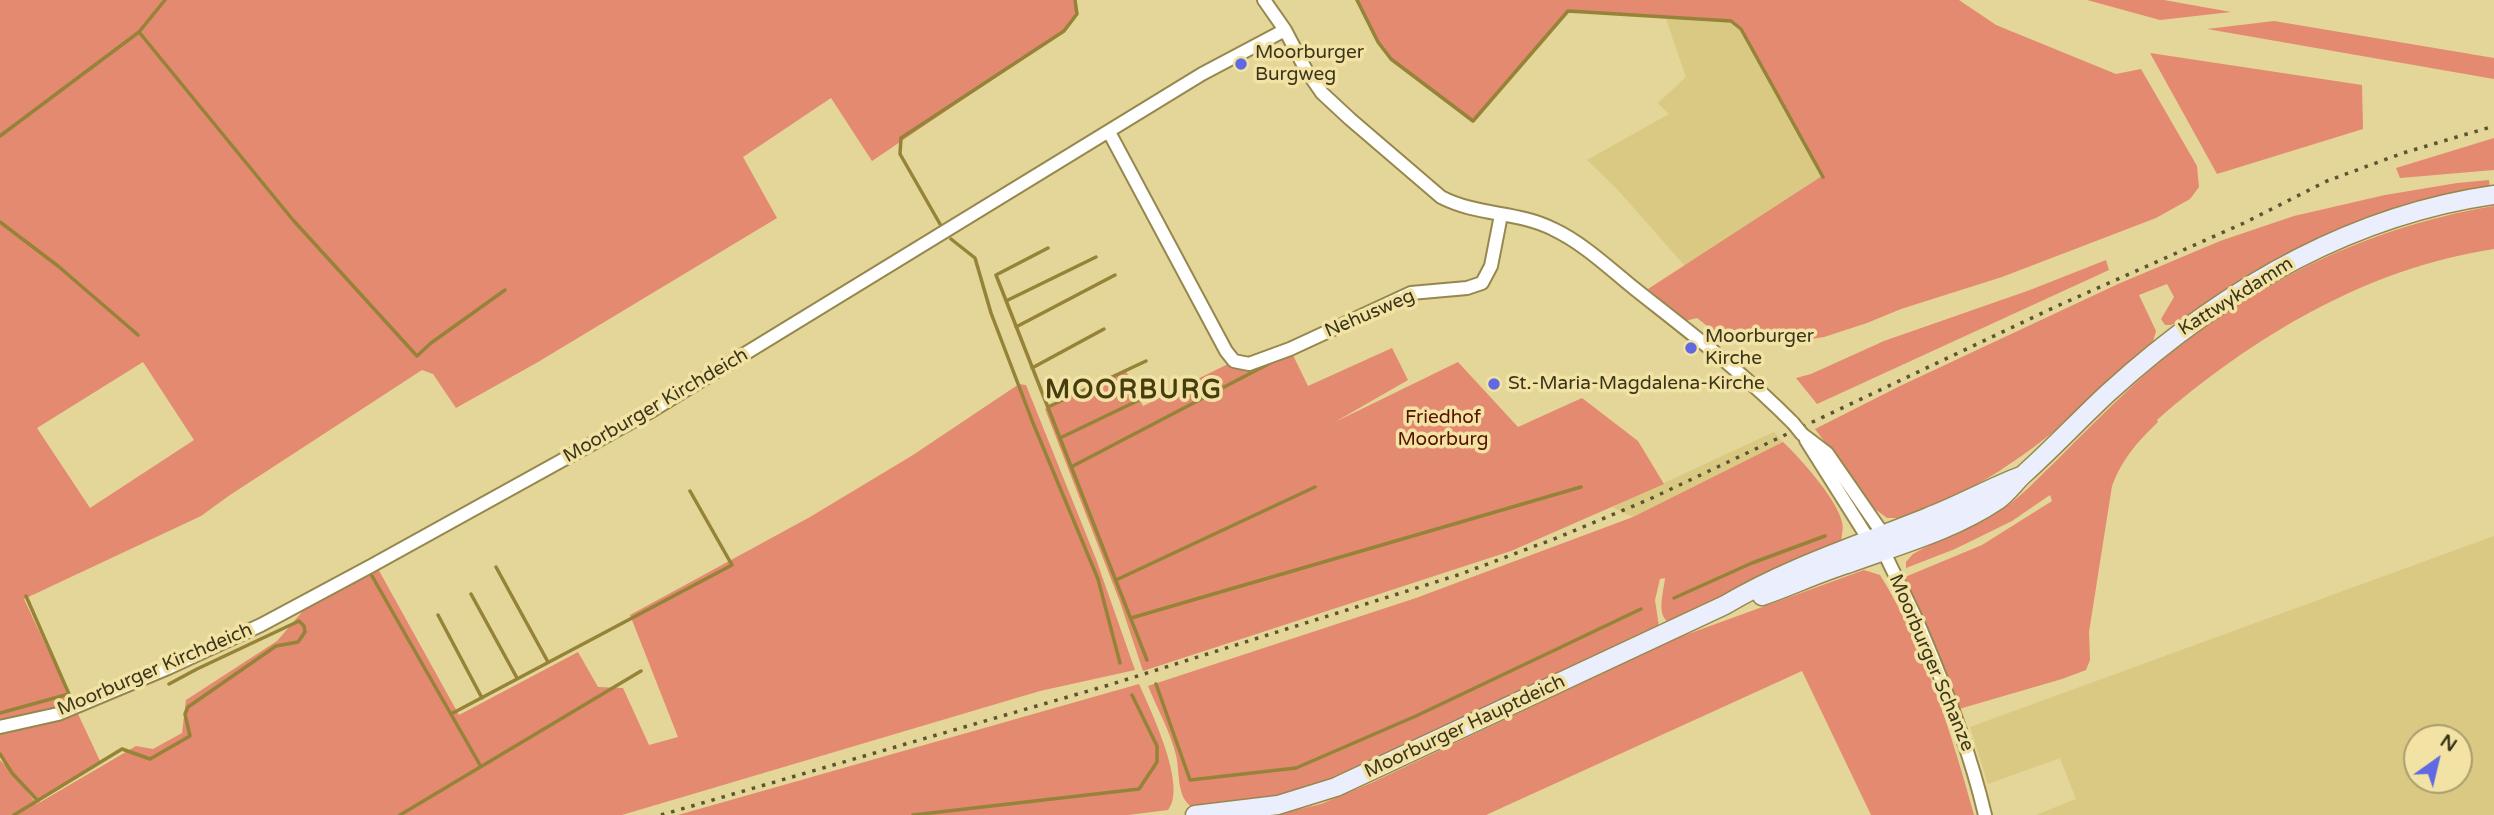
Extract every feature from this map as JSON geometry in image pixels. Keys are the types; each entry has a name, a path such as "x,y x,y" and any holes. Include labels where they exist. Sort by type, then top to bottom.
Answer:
{"main road":[{"name":"Kattwykdamm","path":"1878,542 1938,531 2001,498 2146,359 2188,325 2250,284 2307,253 2365,229 2425,210 2494,195"},
{"name":"Moorburger Hauptdeich","path":"1195,815 1278,805 1336,787 1725,605 1757,586 1878,542"}],"street":[{"name":"Moorburger Schanze","path":"1264,0 1322,93 1441,197 1454,204 1535,221 1571,238 1711,350 1802,433 1878,542 1920,628 1950,699 1973,765 1985,815"},
{"name":"Moorburger Kirchdeich","path":"0,727 58,713 168,668 261,625 359,573 653,410 1202,75 1285,30"},
{"name":"Nehusweg","path":"1109,132 1226,351 1234,361 1250,364 1290,349 1411,293 1467,288 1482,283 1490,266 1501,215"}],"shaded area":[{"path":"1665,16 1731,21 1741,29 1823,177 1685,266 1617,189 1587,160 1669,114 1658,103 1686,77"},
{"path":"1774,432 1783,442 1633,517 1612,507"},
{"path":"2494,536 2494,815 2036,815 2076,799 2060,758 1988,784 1970,727"}],"green space":[{"path":"0,0 1075,0 1077,14 1064,31 872,161 831,98 743,157 777,218 538,362 456,408 433,374 422,370 201,516 24,599 101,763 39,800 16,778 37,804 136,746 153,749 182,733 186,700 277,641 308,605 377,567 459,715 578,652 598,687 623,688 649,745 678,737 630,615 810,517 913,455 1019,384 1026,385 1096,559 1135,670 1040,691 622,815 0,815 0,760 10,770 0,754","holes":["143,362 194,440 90,508 37,428"]},
{"path":"1357,0 1959,0 1996,25 2116,74 2141,69 2197,166 2199,187 2190,199 2156,218 2002,277 1901,309 1867,323 1824,337 1775,345 1747,338 1738,339 1731,345 1697,318 1685,321 1648,289 1822,176 1741,29 1731,21 1568,11 1473,121 1391,59 1378,42"},
{"path":"2087,0 2164,0 2231,12 2160,20"},
{"path":"2274,21 2494,58 2494,79 2207,29"},
{"path":"2150,53 2362,85 2363,129 2217,174"},
{"path":"2494,138 2494,170 2400,178 2396,168"},
{"path":"2489,180 2490,189 2308,245 2266,266 2182,321 2171,325 2165,325 2161,319 2174,297 2167,284 2139,295 2156,331 2152,345 2067,421 2022,456 1965,491 1899,518 1887,518 1875,509 1815,429 2118,284 2220,241 2294,216 2385,195"},
{"path":"2494,206 2494,249 2447,258 2401,272 2314,310 2232,361 2157,420 2125,459 2112,486 2089,632 2090,660 2086,670 1959,709 1905,577 1982,545 2052,501 2050,495 2012,521 1955,549 1906,568 1906,562 1913,554 1981,522 2010,504 2166,357 2251,297 2343,250 2392,231"},
{"path":"2106,260 2109,270 1817,404 1796,378 1811,374 1884,341 2030,290"},
{"name":"Friedhof Moorburg","path":"1392,348 1408,380 1335,422 1458,362 1518,427 1582,398 1638,441 1664,484 1511,551 1143,671 1120,602 1045,409 1126,371 1143,406 1234,361 1290,349 1308,386"},
{"path":"1783,442 1808,468 1833,502 1843,525 1841,544 1668,622 1662,613 1665,578 1660,579 1655,600 1659,627 1330,782 1278,799 1192,807 1183,797 1173,746 1148,686 1416,598 1633,517"},
{"path":"1864,570 1880,575 1910,632 1946,722 1974,815 1871,815 1802,671 1486,815 1276,815 1321,804 1371,783 1677,638"},
{"path":"1139,684 1171,767 1173,799 1168,810 1128,815 678,815"}],"waterway":[{"path":"0,136 139,32 165,0"},
{"path":"940,224 900,154 901,138 1064,31 1077,14 1075,0"},
{"path":"1357,0 1378,42 1391,59 1473,121 1568,11 1731,21 1741,29 1823,177"},
{"path":"139,32 293,220 417,356 505,290"},
{"path":"0,222 58,266 138,335"},
{"path":"951,239 975,258 991,313 1033,423 1098,579 1120,663"},
{"path":"1048,248 996,275 1147,660"},
{"path":"1006,301 1096,257"},
{"path":"1016,327 1115,275"},
{"path":"1032,368 1104,329"},
{"path":"1048,407 1146,361"},
{"path":"1071,467 1274,361"},
{"path":"1060,438 1158,391"},
{"path":"1116,580 1315,487"},
{"path":"1131,618 1581,487"},
{"path":"451,714 732,565 690,491"},
{"path":"1674,598 1752,563 1825,536"},
{"path":"496,567 548,662"},
{"path":"372,576 480,765"},
{"path":"471,594 517,678"},
{"path":"0,713 69,694 26,596"},
{"path":"1156,684 1190,780 1296,768 1416,716 1641,609"},
{"path":"438,615 482,698"},
{"path":"14,815 122,749 150,759 190,736 185,714 188,707 276,646 298,642 305,632 304,626 299,621 169,684"},
{"path":"400,815 641,671"},
{"path":"913,815 1139,789 1157,762 1157,746 1132,695"},
{"path":"0,754 12,773 38,801"}],"railway":[{"path":"661,815 1109,685 1461,574 1650,499 2055,307 2244,223 2327,181 2403,153 2494,126"}],"place":[{"name":"Moorburger Burgweg","path":"1241,64"},
{"name":"Moorburger Kirche","path":"1691,348"},
{"name":"St.-Maria-Magdalena-Kirche","path":"1494,384"}],"district":[{"name":"MOORBURG","path":"1134,391"}]}
